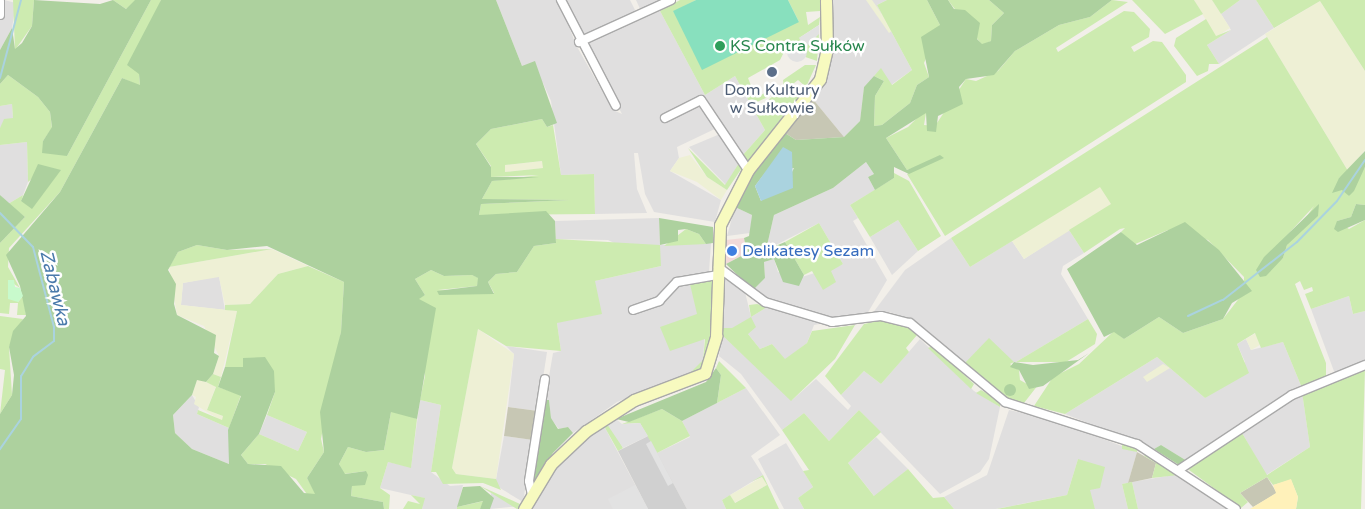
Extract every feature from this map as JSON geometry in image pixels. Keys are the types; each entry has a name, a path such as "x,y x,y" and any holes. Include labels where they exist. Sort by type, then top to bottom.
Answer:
{"street":[{"path":"561,0 579,42 616,106"},
{"path":"579,42 671,0"},
{"path":"524,509 564,450 594,425 634,400 705,373 716,336 720,225 748,170 820,79 827,48 826,0"},
{"path":"0,1 0,15"},
{"path":"665,118 701,100 748,170"},
{"path":"633,310 659,301 677,282 718,271 765,302 832,322 881,316 910,324 1006,402 1136,444 1180,469 1236,509"},
{"path":"1180,469 1292,395 1365,365"},
{"path":"532,495 529,480 545,379"}],"shaded area":[{"path":"4,0 16,3 12,28 0,50 0,3 5,5"},
{"path":"496,0 559,0 576,45 613,110 622,114 585,44 660,11 705,95 735,76 765,130 742,156 721,126 677,147 679,158 670,171 721,200 715,222 654,212 645,194 638,153 634,153 637,189 647,213 595,214 594,174 561,175 551,101 543,83 522,66"},
{"path":"564,0 630,0 637,14 583,37"},
{"path":"636,0 664,0 641,11"},
{"path":"831,0 887,0 877,5 912,70 891,85 881,69 864,87 860,121 844,137 812,98 828,72"},
{"path":"866,0 872,0 893,30 889,33"},
{"path":"1194,0 1212,0 1230,28 1216,37"},
{"path":"1240,0 1256,0 1274,28 1219,64 1207,45 1231,30 1221,14"},
{"path":"1320,1 1365,71 1365,150 1348,171 1265,34"},
{"path":"819,25 819,34 805,48 799,38"},
{"path":"797,42 804,45 807,52 804,59 797,62 790,59 787,52 790,45"},
{"path":"812,98 844,137 796,140 785,133"},
{"path":"12,104 13,118 0,128 0,106"},
{"path":"720,134 739,163 726,185 689,147"},
{"path":"27,142 28,182 23,195 8,204 0,195 0,145"},
{"path":"690,155 707,177 727,190 721,200 697,182 670,171 679,158"},
{"path":"543,161 543,168 505,172 505,165"},
{"path":"866,162 874,174 868,177 875,190 850,205 858,218 853,221 887,280 867,314 839,320 768,300 753,290 765,278 764,262 774,259 778,272 802,277 843,264 819,223 766,250 774,215 833,188"},
{"path":"1100,186 1112,204 1024,259 1012,241"},
{"path":"735,207 752,215 750,233 727,236"},
{"path":"659,218 660,245 711,243 703,360 697,370 617,402 573,433 568,427 559,429 551,419 549,400 545,400 553,353 561,351 557,323 595,281 661,266 608,240 556,239 555,221"},
{"path":"898,220 918,251 892,275 870,237"},
{"path":"1069,230 1084,253 1063,266 1061,274 1088,319 1016,362 963,365 910,319 889,312 872,314 905,270 951,238 970,267 1012,241 1024,259"},
{"path":"744,238 747,253 726,264 726,240"},
{"path":"272,249 308,266 278,274 250,304 225,305 219,277 183,283 181,305 237,311 221,377 213,374 219,356 204,326 177,315 169,267"},
{"path":"219,276 225,310 181,305 183,283"},
{"path":"725,277 745,292 751,317 767,307 825,323 814,325 807,343 785,360 772,344 760,349 748,334 721,328"},
{"path":"1349,296 1353,314 1365,311 1365,363 1335,374 1311,309"},
{"path":"478,329 514,354 496,479 456,474 452,468"},
{"path":"1256,333 1260,345 1251,350 1246,339"},
{"path":"722,335 792,400 816,379 848,410 851,406 841,395 864,371 881,384 920,339 974,391 1000,407 989,459 980,472 940,494 859,410 829,441 804,413 782,430 741,374 719,356"},
{"path":"1246,339 1251,350 1283,342 1302,388 1187,461 1161,445 1154,449 1065,414 1157,357 1205,398 1245,362 1237,344"},
{"path":"506,346 547,352 538,411 508,407 514,354"},
{"path":"1163,364 1170,368 1147,382 1143,377"},
{"path":"197,379 216,386 207,410 223,416 222,421 194,404 196,397 192,395"},
{"path":"746,388 780,435 751,456 763,475 722,500 726,509 687,509 657,453 690,437 682,421"},
{"path":"1302,392 1310,447 1266,475 1242,433"},
{"path":"192,395 199,407 197,414 229,428 229,464 192,449 175,433 173,415"},
{"path":"420,400 441,405 431,472 450,486 463,485 457,509 422,509 424,498 380,488 388,462 411,467"},
{"path":"508,407 538,411 533,440 504,436"},
{"path":"1009,410 1057,421 1137,452 1128,483 1122,484 1128,509 1095,509 1078,459 1067,495 996,509 954,509 944,497 987,475"},
{"path":"267,415 307,432 298,451 259,434"},
{"path":"616,419 622,424 640,423 648,436 623,448 607,424"},
{"path":"604,426 648,509 531,509 565,455"},
{"path":"504,436 533,440 523,502 495,485"},
{"path":"648,436 687,509 648,509 618,451"},
{"path":"876,437 908,469 875,497 848,463"},
{"path":"651,441 673,483 668,486 646,444"},
{"path":"786,443 813,487 798,498 804,509 784,509 758,459"},
{"path":"1137,452 1156,463 1152,478 1128,483"},
{"path":"1179,474 1227,509 1138,509 1132,482"},
{"path":"762,477 767,485 734,503 730,495"},
{"path":"1267,477 1277,493 1253,507 1240,493"},
{"path":"635,485 648,509 613,509 608,499"},
{"path":"491,493 519,506 490,509"}],"green space":[{"path":"13,0 34,0 32,26 15,50"},
{"path":"34,0 100,4 113,0 126,9 135,0 151,0 67,156 42,153 43,141 52,127 50,112 38,97 8,75 0,84 0,50 12,28 15,49 22,43 32,26"},
{"path":"113,0 135,0 135,3 126,9"},
{"path":"151,0 161,0 139,74 140,86 122,78 60,192 9,248 8,267 20,288 8,280 18,302 23,296 26,315 17,315 18,303 10,303 9,314 0,313 0,243 25,217 8,204 23,195 21,202 34,177 28,182 27,142 0,145 0,128 4,119 13,118 12,104 0,106 0,84 8,75 38,97 50,112 52,128 43,141 67,156"},
{"path":"161,0 496,0 522,66 535,61 557,123 547,127 542,119 491,129 476,144 491,167 491,177 539,177 492,181 482,199 570,200 481,204 479,215 546,211 555,221 556,243 534,246 517,272 496,274 488,282 494,294 439,295 437,291 477,286 478,278 472,275 444,276 431,270 415,279 425,295 419,299 436,308 417,419 391,412 384,450 366,452 348,447 339,464 345,474 366,471 368,475 365,485 352,486 351,496 383,502 384,509 0,509 0,414 12,395 14,375 9,347 13,331 26,316 20,286 6,255 60,192 122,78 140,85 139,74 127,65","holes":["197,245 227,250 267,246 344,282 341,332 320,412 324,452 307,478 315,494 304,493 281,466 248,464 241,455 259,434 275,392 274,371 265,357 243,358 243,367 225,367 218,387 241,396 228,430 229,464 192,449 175,433 173,415 192,395 197,380 206,382 213,374 219,356 214,353 216,335 177,315 174,304 176,284 168,270 178,252"]},
{"path":"680,0 696,0 673,12 799,22 788,0 820,0 820,11 806,12 808,25 820,17 819,25 799,38 819,34 817,61 785,50 780,60 748,78 756,98 766,92 768,97 757,102 760,106 784,88 783,80 805,65 816,65 806,87 798,80 789,87 801,95 747,162 742,156 765,130 735,76 705,95 660,11"},
{"name":"KS Contra Sułków","path":"696,0 788,0 799,22 702,70 673,11"},
{"path":"887,0 927,0 940,25 924,63 929,77 917,85 910,103 882,125 874,126 875,96 884,81 874,76 881,68 892,85 912,70 877,5"},
{"path":"927,0 948,0 954,9 965,10 980,23 977,39 982,44 991,41 992,25 1004,13 989,0 1112,0 1090,17 1059,25 1015,51 994,75 966,79 959,87 963,104 938,116 936,132 927,131 926,113 886,138 907,170 940,155 944,158 909,174 894,167 894,178 875,190 868,177 874,174 866,162 833,188 774,215 766,250 785,242 804,275 799,286 783,282 774,259 764,262 765,278 753,290 726,264 747,253 744,238 749,236 752,215 735,207 745,185 785,133 796,140 844,137 860,121 864,87 874,76 884,81 875,96 874,126 882,125 910,103 917,85 929,77 921,37 940,25","holes":["794,168 761,201 755,186 765,173"]},
{"path":"948,0 989,0 1004,13 992,25 991,41 982,45"},
{"path":"1112,0 1128,2 1056,48 1058,52 1124,11 1134,12 1150,29 1149,37 1131,47 1134,52 1153,41 1162,42 1186,75 1186,82 945,236 907,174 943,157 907,170 886,138 908,127 922,113 926,113 924,125 935,126 966,79 976,81 998,71 1015,51 1059,25 1090,17"},
{"path":"1132,0 1194,0 1203,14 1165,34"},
{"path":"1212,0 1240,0 1221,14"},
{"path":"1256,0 1365,0 1365,71 1320,1 1274,28"},
{"path":"1206,19 1216,36 1231,30 1207,45 1219,64 1209,64 1208,71 1197,76 1174,46 1176,38"},
{"path":"1267,37 1348,171 1339,178 1349,196 1365,167 1365,205 1356,204 1351,217 1337,221 1349,229 1365,220 1365,311 1353,314 1349,296 1311,309 1305,294 1313,291 1312,287 1304,290 1300,281 1295,284 1326,363 1326,379 1302,388 1283,342 1261,348 1255,333 1237,344 1249,373 1205,398 1157,357 1065,414 1034,406 1053,377 1079,364 1114,331 1124,339 1159,317 1183,333 1223,319 1244,292 1244,277 1208,240 1168,230 1133,245 1121,232 1125,228 1120,229 1084,253 1069,230 1111,204 1100,187 970,267 951,238","holes":["1314,206 1287,245 1283,258 1275,264 1279,244"]},
{"path":"542,119 547,127 553,125 561,175 594,174 595,214 479,215 481,204 570,200 482,199 492,181 539,175 491,177 491,166 476,144 491,129","holes":["542,161 543,168 505,172 505,165"]},
{"path":"688,148 725,185 739,163 742,168 727,190 707,177"},
{"path":"1365,151 1365,167 1354,191 1349,196 1342,190 1332,193 1339,178"},
{"path":"38,164 61,170 32,209 21,201"},
{"path":"894,173 909,181 941,236 918,251 898,220 870,237 850,205 894,178"},
{"path":"0,195 25,217 0,243"},
{"path":"1319,204 1318,216 1287,245 1283,258 1266,276 1260,277 1256,270 1264,257"},
{"path":"1356,204 1365,205 1365,220 1338,232 1334,229 1337,221 1351,217"},
{"path":"659,218 713,227 713,243 706,244 699,234 686,229 678,230 678,241 660,245"},
{"path":"1185,222 1219,250 1252,291 1232,303 1223,319 1183,333 1159,317 1124,339 1114,332 1104,337 1067,269 1121,232 1137,245"},
{"path":"819,223 843,264 831,271 836,282 823,290 812,271 804,275 785,242"},
{"path":"686,229 699,234 706,244 664,246"},
{"path":"556,239 660,245 661,266 595,281 602,314 557,323 561,351 506,346 478,329 452,468 456,474 496,479 501,490 483,483 443,484 436,472 431,472 441,405 420,400 425,376 418,298 425,295 415,279 431,270 444,276 472,275 479,278 477,286 438,290 494,293 488,282 496,274 517,272 534,246 556,243"},
{"path":"197,245 227,250 272,249 169,267 178,252"},
{"path":"308,266 344,282 341,332 321,439 324,452 307,478 316,494 309,497 296,479 265,464 248,464 241,455 259,434 298,451 307,432 267,415 275,392 243,358 243,367 225,367 237,311 225,310 225,305 250,304 278,274"},
{"path":"710,277 715,281 709,355 699,373 689,374 703,360 705,339 670,351 660,327 697,314 689,280"},
{"path":"8,280 14,280 15,287 20,288 23,296 18,302 8,299"},
{"path":"757,304 767,307 751,317 749,305"},
{"path":"0,316 23,319 9,347 12,395 0,414 5,370 0,369"},
{"path":"751,317 756,327 748,334 760,349 772,344 785,359 807,343 812,331 855,325 835,359 791,401 722,335 721,328 732,328"},
{"path":"1088,319 1097,334 1095,344 1066,362 1016,362"},
{"path":"883,320 904,324 917,335 906,348 909,352 881,384 864,371 841,395 825,376 864,324"},
{"path":"989,338 1014,362 1010,364 1019,370 1020,380 1034,388 1038,385 1024,403 1002,397 963,365"},
{"path":"933,346 974,384 971,389 928,348"},
{"path":"1089,353 1043,386 1029,389 1019,370 1010,367 1014,362 1033,365 1078,360"},
{"path":"719,361 746,388 717,403 721,375 716,368"},
{"path":"716,368 721,375 717,403 682,421 662,409 629,422 616,419 706,382"},
{"path":"1365,368 1361,509 1296,509 1298,497 1291,480 1273,485 1267,477 1240,493 1248,502 1241,508 1189,470 1193,463 1242,433 1267,475 1310,447 1302,392"},
{"path":"213,374 221,377 218,387 241,395 229,428 197,414 198,410 222,420 223,416 207,410 216,387 206,382"},
{"path":"1010,384 1016,390 1010,396 1004,390"},
{"path":"981,390 1000,401 1000,407 976,393"},
{"path":"545,400 549,400 551,418 558,429 568,427 573,433 553,453 531,486"},
{"path":"662,409 682,421 690,436 657,453 640,423 622,424"},
{"path":"859,410 881,432 848,463 874,496 908,469 933,498 944,497 954,509 804,509 798,498 813,487 803,471 809,470 782,430 804,413 829,441"},
{"path":"395,411 417,419 411,468 388,462 380,488 390,495 389,509 384,509 383,502 351,496 352,486 366,471 344,474 339,464 348,447 366,452 384,450 391,412"},
{"path":"605,422 614,430 623,448 618,451 604,426 581,443"},
{"path":"1122,443 1137,448 1137,452 1122,449"},
{"path":"1161,445 1187,461 1179,465 1154,449"},
{"path":"1146,453 1178,475 1152,478 1156,463 1144,456"},
{"path":"1078,459 1105,467 1100,488 1090,490 1095,509 997,509 1067,495"},
{"path":"763,475 779,509 726,509 722,500 730,495 735,503 767,485 762,477 751,482"},
{"path":"1132,482 1138,509 1128,509 1122,484"},
{"path":"480,486 520,504 521,509 517,509"},
{"path":"480,486 494,498 490,509 480,509 483,501 457,507 463,487"},
{"path":"411,495 425,498 422,509 403,509 408,501 420,504"},
{"path":"484,501 480,509 457,509 457,507"}],"sand":[{"path":"1291,479 1298,497 1296,509 1250,509 1276,493 1273,485"}],"water":[{"path":"783,147 792,152 793,188 761,201 755,186"}],"waterway":[{"name":"Zabawka","path":"0,78 21,0"},
{"path":"1188,316 1223,300 1297,242 1337,201 1365,160"},
{"name":"Zabawka","path":"0,213 33,247 54,327 54,341 33,357 21,376 21,419 0,449"}],"place":[{"name":"KS Contra Sułków","path":"720,46"},
{"name":"Dom Kultury w Sułkowie","path":"772,72"},
{"name":"Delikatesy Sezam","path":"732,251"}]}
